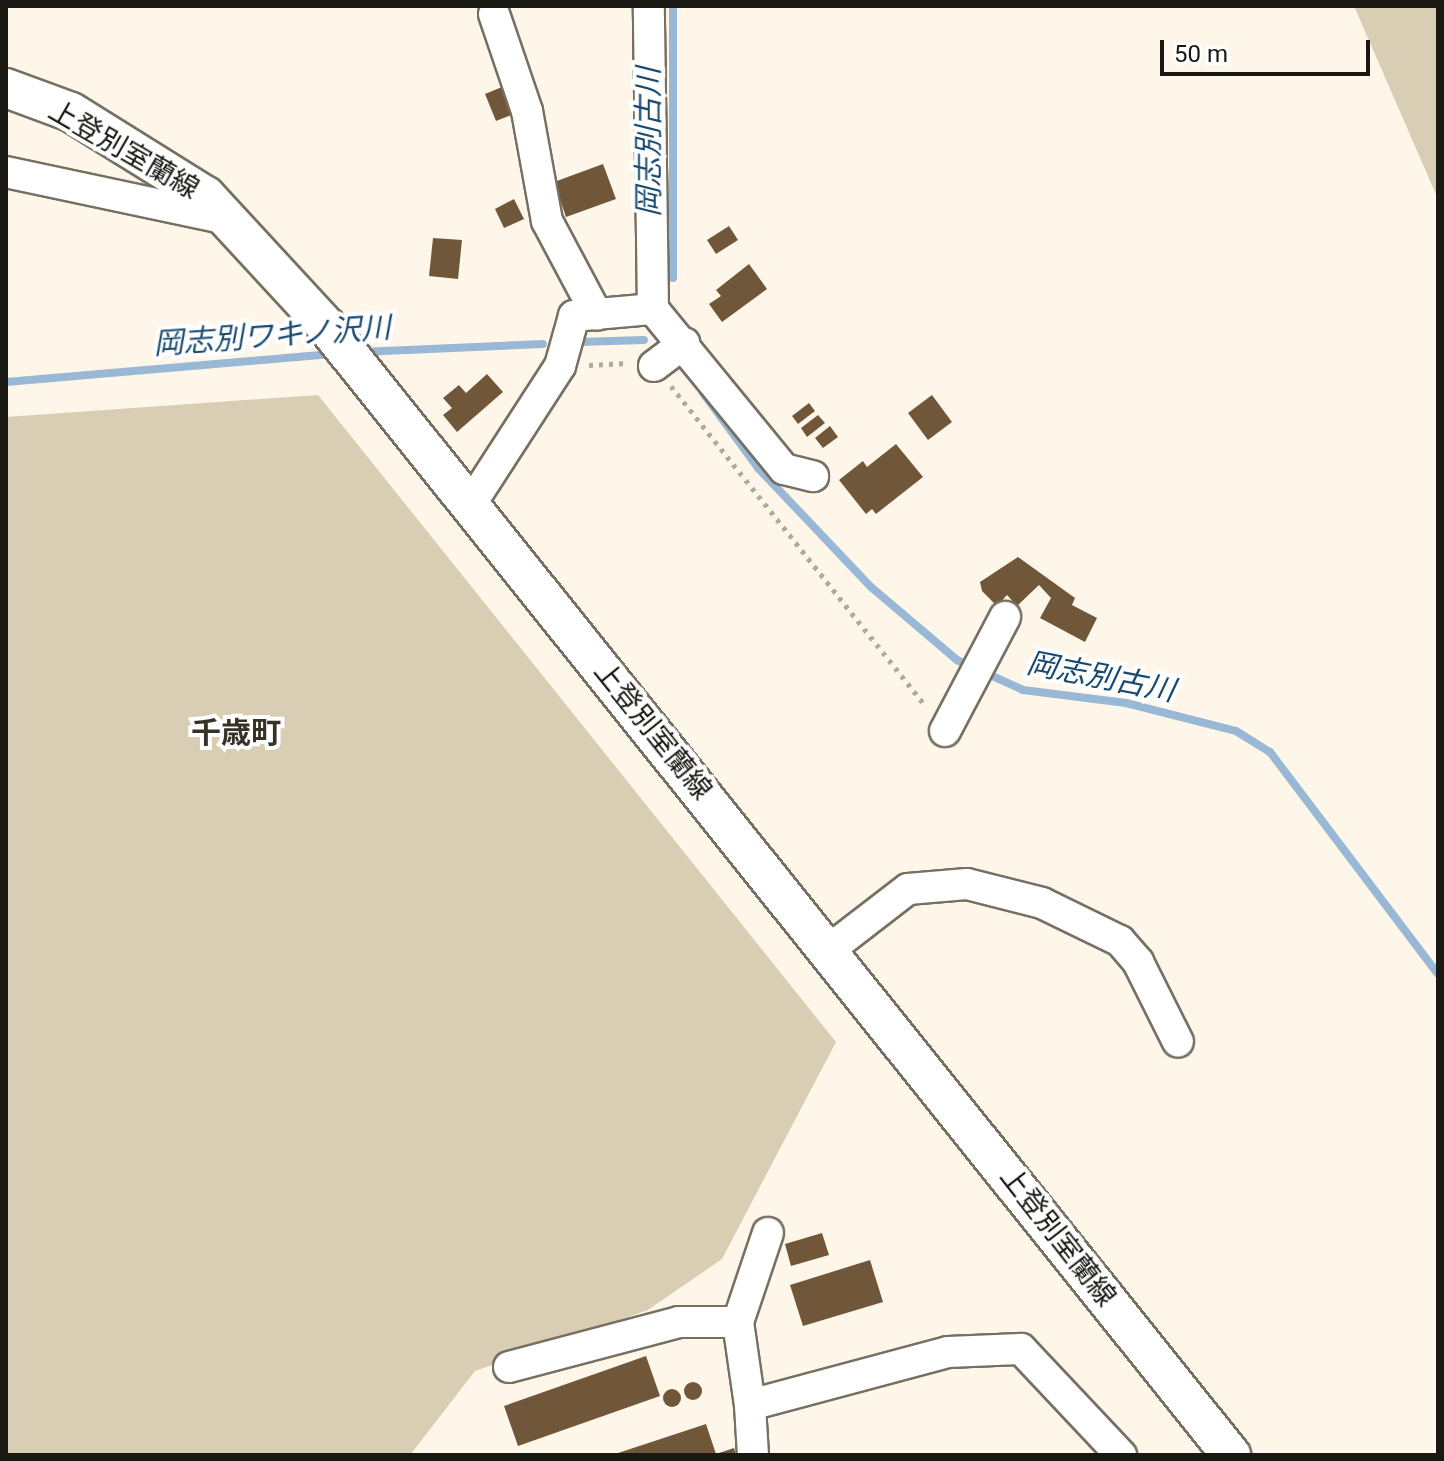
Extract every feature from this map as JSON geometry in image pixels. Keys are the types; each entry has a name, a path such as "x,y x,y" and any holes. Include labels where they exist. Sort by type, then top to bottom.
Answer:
{"main road":[{"name":"上登別室蘭線","path":"6,88 71,112 206,196 327,327 830,949 1231,1455"}],"street":[{"path":"649,6 653,309 684,343 784,469 813,476"},
{"path":"494,14 527,111 547,221 597,315"},
{"path":"6,172 227,219"},
{"path":"470,505 560,366 574,316 653,309"},
{"path":"654,366 684,343"},
{"path":"945,731 1005,617"},
{"path":"830,949 908,889 967,884 1042,903 1120,941 1138,962 1178,1042"},
{"path":"753,1455 750,1405 738,1322 768,1233"},
{"path":"509,1367 679,1322 738,1322"},
{"path":"750,1405 948,1352 1021,1349 1121,1455"}],"path":[{"path":"560,366 654,366 945,731"}],"shaded area":[{"path":"1354,6 1438,6 1438,199"},
{"path":"318,395 836,1042 722,1259 648,1310 475,1371 410,1455 6,1455 6,417"}],"building":[{"path":"502,87 514,114 496,121 485,94"},
{"path":"603,164 616,199 566,217 554,182"},
{"path":"514,199 524,219 504,228 495,209"},
{"path":"729,226 738,240 716,254 707,240"},
{"path":"433,238 462,240 458,279 429,276"},
{"path":"749,264 767,289 722,322 709,304 721,296 716,290"},
{"path":"487,374 503,392 457,432 443,415 452,408 443,398 459,385 466,393"},
{"path":"932,395 952,422 928,440 908,413"},
{"path":"809,403 815,411 798,424 792,416"},
{"path":"818,415 825,423 807,437 801,428"},
{"path":"830,426 838,437 823,448 815,438"},
{"path":"896,444 923,477 876,514 872,509 866,514 839,480 863,461 867,467"},
{"path":"1018,557 1075,598 1072,605 1097,618 1085,642 1040,618 1051,598 1039,585 1017,606 1007,595 997,606 982,591 980,582"},
{"path":"822,1233 829,1255 791,1266 785,1244"},
{"path":"870,1260 883,1302 803,1326 790,1285"},
{"path":"646,1356 660,1396 518,1446 504,1406"},
{"path":"693,1382 702,1391 693,1400 684,1391"},
{"path":"672,1389 681,1398 672,1407 663,1398"},
{"path":"706,1424 716,1454 734,1448 736,1455 612,1455"}],"waterway":[{"name":"岡志別古川","path":"673,6 673,278"},
{"name":"岡志別ワキノ沢川","path":"580,342 644,340"},
{"name":"岡志別ワキノ沢川","path":"361,352 543,344"},
{"name":"岡志別ワキノ沢川","path":"6,382 332,354"},
{"name":"岡志別古川","path":"703,393 758,468 871,587 957,660 1023,690 1126,703 1236,731 1270,752 1438,974"}],"district":[{"name":"千歳町","path":"236,733"}]}
